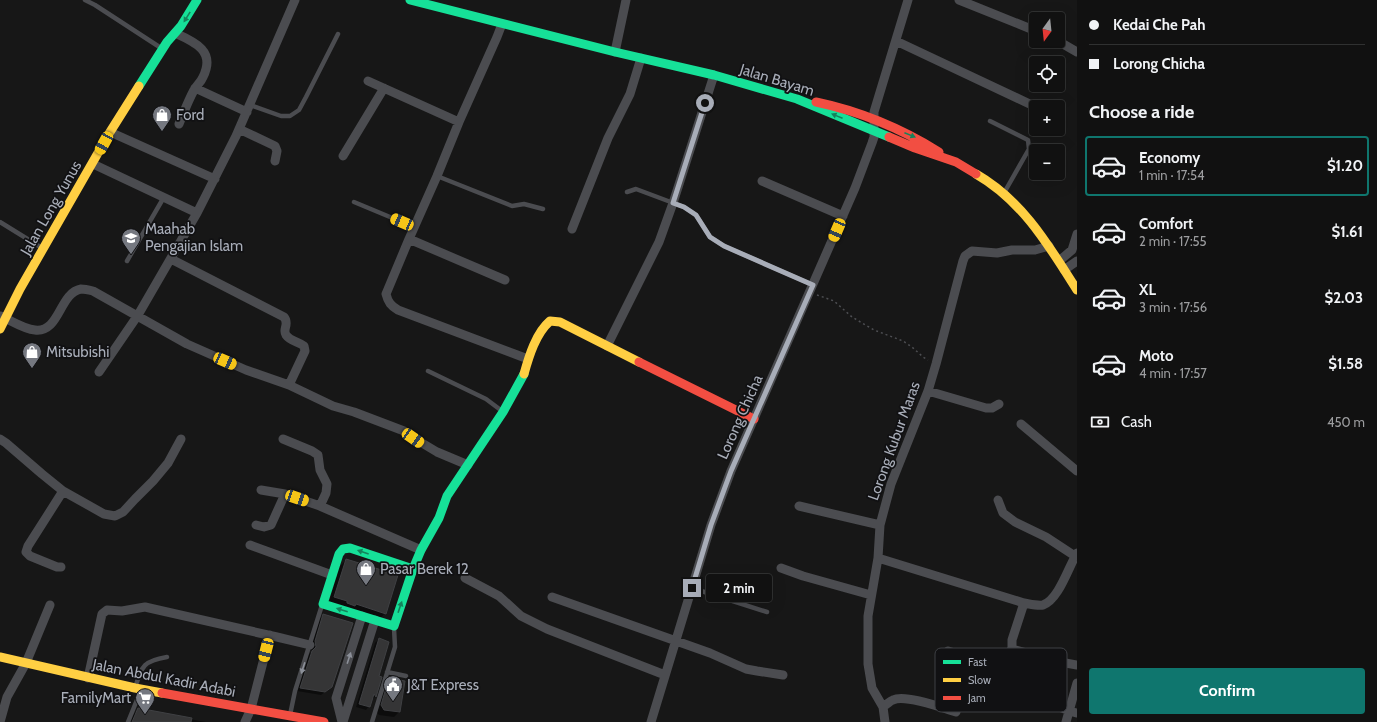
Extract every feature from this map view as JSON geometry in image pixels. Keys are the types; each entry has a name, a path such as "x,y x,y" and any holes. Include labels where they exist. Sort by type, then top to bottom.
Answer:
{"main road":[{"name":"Jalan Long Yunus","path":"0,329 3,317 110,132 165,45 181,26 197,0"},
{"name":"Jalan Bayam","path":"410,0 447,5 502,24 797,98 915,148 956,162 987,180 1004,193 1026,215 1049,246 1077,290"},
{"name":"Jalan Long Yunus","path":"165,45 173,22"},
{"path":"797,98 832,105 874,120 920,139 956,162"},
{"path":"413,569 347,548 340,551 323,604 394,626 413,569 421,550 439,518 447,496 503,412 524,374 528,359 542,327 550,321 560,322 754,419"},
{"name":"Jalan Abdul Kadir Adabi","path":"0,657 88,678 310,721 324,722"}],"street":[{"path":"99,372 138,315 197,214 239,129 295,0"},
{"path":"615,52 626,0"},
{"name":"Lorong Chicha","path":"651,722 711,525 731,471 843,216 872,143 874,131 874,112 908,0"},
{"path":"959,0 1029,28"},
{"path":"502,24 386,294 387,301 398,310 528,359"},
{"path":"175,33 197,43 207,58 203,77 188,101 179,124"},
{"path":"896,41 1029,104"},
{"path":"1065,45 1077,52"},
{"path":"572,229 608,138 630,94 641,58"},
{"path":"607,346 659,242 714,76"},
{"path":"368,81 459,122"},
{"path":"195,88 248,108"},
{"path":"342,156 384,88"},
{"path":"239,129 275,146 277,150 275,161"},
{"path":"110,132 215,179"},
{"path":"92,164 197,214"},
{"path":"762,182 843,216"},
{"path":"1059,261 1072,250 1077,234"},
{"path":"409,239 505,280"},
{"name":"Lorong Kubur Maras","path":"885,722 883,707 872,688 868,664 868,616 878,558 880,525 891,484 928,391 963,261 965,256 976,250 997,253 1012,250 1035,250 1049,246"},
{"path":"170,259 284,317 287,325 285,330 286,335 304,346 306,351 290,385"},
{"path":"1064,270 1077,261"},
{"path":"3,317 27,329 37,331 46,329 76,290 83,289 93,291 187,344 246,370 290,385 333,406 354,412 404,431 432,449 468,465"},
{"path":"928,391 986,408 992,408 999,404"},
{"path":"1021,424 1077,471"},
{"path":"0,439 64,491 104,514 115,516 124,512 168,463 181,439"},
{"path":"283,439 318,455 320,470 327,484 326,493 320,506"},
{"path":"261,490 285,494 320,506 421,550"},
{"path":"61,567 57,567 30,556 26,552 28,546 64,491"},
{"path":"256,525 264,527 271,525 285,494"},
{"path":"878,558 1024,603 1041,605 1050,601 1062,584 1076,555 1046,537 1015,522 1003,513 998,500"},
{"path":"799,506 880,525"},
{"path":"250,545 332,575"},
{"path":"781,568 803,576 871,595"},
{"path":"465,578 499,596 528,621 665,675"},
{"path":"552,597 710,653 757,672 783,675"},
{"path":"1012,648 1012,640 1024,603"},
{"path":"0,722 7,697 26,663 50,605"},
{"path":"88,678 102,614 107,610 122,611 145,607 310,645"},
{"path":"342,722 336,698 362,616"},
{"path":"342,722 375,620"},
{"path":"246,722 251,709 270,635"},
{"path":"1067,663 1077,665"},
{"path":"1066,722 1073,713 1077,683"},
{"path":"883,707 893,700 900,698 935,706"}],"lane":[{"path":"85,0 165,45"},
{"path":"248,108 281,116 290,116 299,110 338,34"},
{"path":"990,121 1028,140 1029,145 1029,149 1004,193"},
{"path":"437,176 512,206 524,204 543,209"},
{"path":"627,192 636,189 684,207 696,215 710,237 724,246 811,289"},
{"path":"127,261 164,197"},
{"path":"354,202 414,227"},
{"path":"0,222 44,248"},
{"path":"428,371 486,399 503,412"},
{"path":"692,588 767,612"},
{"path":"290,716 295,691 323,604"},
{"path":"372,722 395,647 394,626"},
{"path":"128,722 142,670 146,664 153,659 167,657"},
{"path":"387,672 406,676"}],"path":[{"path":"811,289 834,301 852,317 874,330 903,341 923,357 936,364"}],"building":[{"name":"Pasar Berek 12","path":"346,559 398,575 386,614 356,604 355,606 347,603 347,601 334,597"},
{"path":"323,614 353,623 332,687 325,692 300,688 312,651 316,647 315,641"},
{"path":"379,638 389,642 379,676 382,677 376,697 374,694 370,707 359,704"},
{"path":"389,678 405,681 400,712 384,710 381,705"},
{"path":"138,708 192,718 191,722 132,722"}],"traffic: fast":[{"path":"139,86 167,42 181,26 197,0"},
{"path":"410,0 615,52 714,75 797,99 889,137"},
{"path":"413,569 350,548 343,549 339,554 323,604 394,626 413,569 421,550 439,518 447,496 503,412 524,374"}],"traffic: slow":[{"path":"0,329 20,289 110,132 139,86"},
{"path":"976,174 1008,197 1021,211 1045,241 1077,290"},
{"path":"524,374 537,338 550,321 560,322 639,362"},
{"path":"0,657 162,693"}],"traffic: jam":[{"path":"816,102 848,110 895,128 939,152"},
{"path":"889,137 915,148 956,162 976,174"},
{"path":"639,362 754,419"},
{"path":"162,693 324,722"}],"place":[{"name":"Ford","path":"162,132"},
{"name":"Maahab Pengajian Islam","path":"131,255"},
{"name":"Mitsubishi","path":"32,369"},
{"name":"Pasar Berek 12","path":"366,586"},
{"name":"J&T Express","path":"393,702"},
{"name":"FamilyMart","path":"145,715"}],"route":[{"path":"692,588 711,525 731,471 813,285 743,253 724,246 710,237 696,215 684,207 673,203 705,103"}]}
